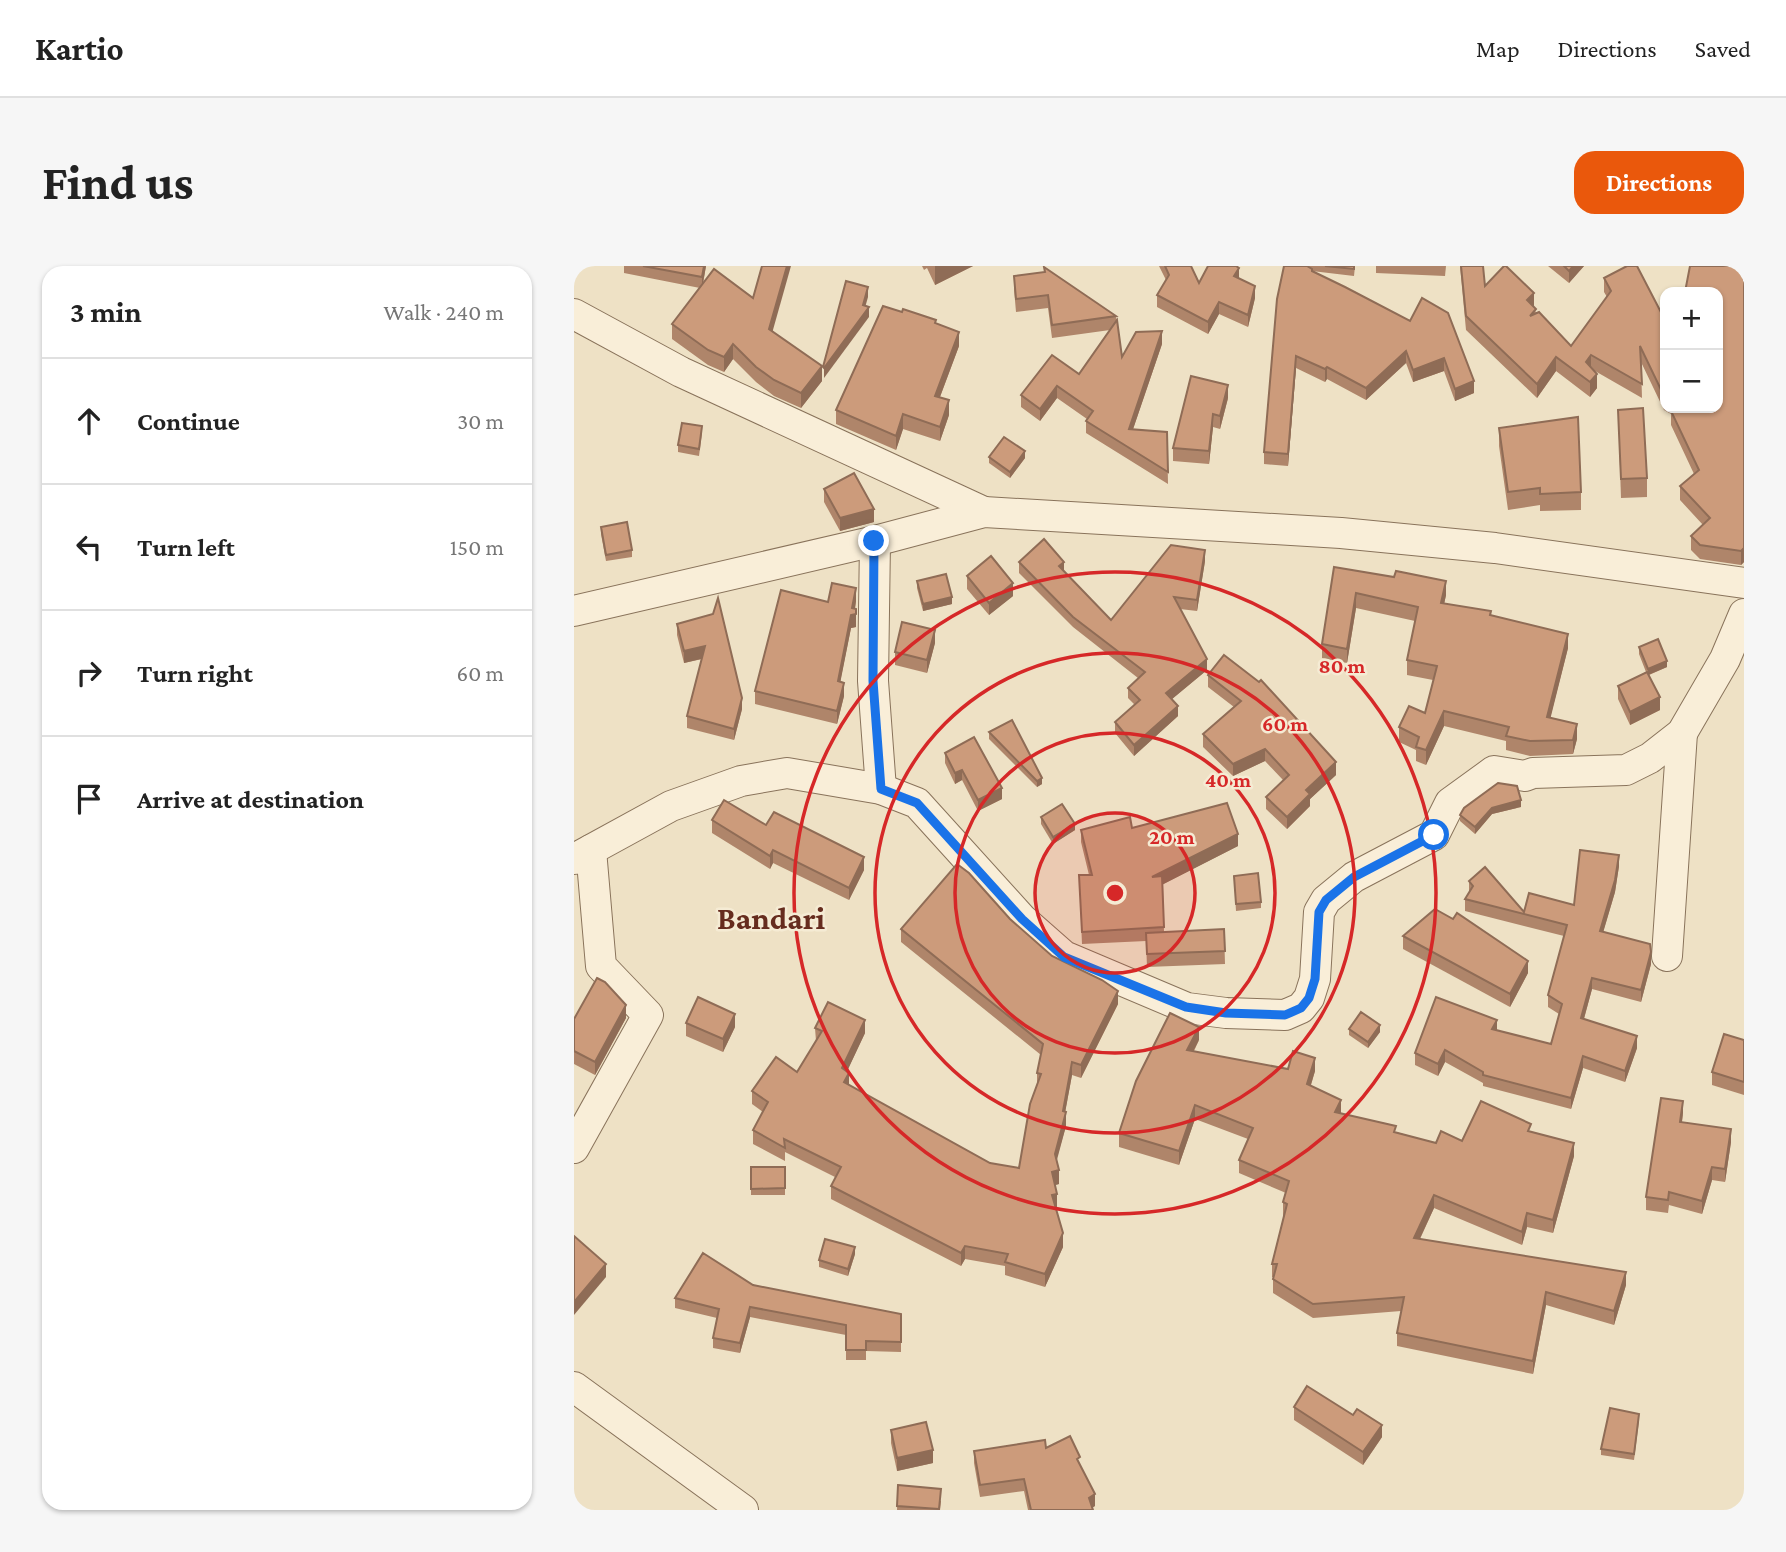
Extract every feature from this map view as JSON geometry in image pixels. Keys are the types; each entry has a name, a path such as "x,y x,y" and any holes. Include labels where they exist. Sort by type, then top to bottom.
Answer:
{"street":[{"path":"574,314 681,372 984,512"},
{"path":"574,611 874,541 984,512 1341,533 1495,548 1744,583"},
{"path":"874,541 873,681 881,789"},
{"path":"574,1148 648,1015 601,965 582,854 671,806 741,781 787,773 881,789 917,803 1022,919 1064,957 1186,1007 1226,1013 1285,1015 1301,1008 1309,998 1315,979 1319,912 1326,900 1354,877 1434,835 1450,803 1467,788 1494,771 1525,776 1534,773 1626,770 1650,758 1682,733 1725,659 1744,614"},
{"path":"1667,956 1682,733"},
{"path":"574,1387 743,1510"}],"building":[{"path":"643,266 704,266 702,277"},
{"path":"762,266 787,266 769,329 822,366 801,393 774,380 756,367 733,344 724,357 708,350 672,324 714,269 753,298"},
{"path":"1165,266 1191,266 1199,283 1208,266 1236,266 1239,268 1234,276 1255,286 1248,315 1219,302 1208,322 1157,295 1169,275"},
{"path":"1284,266 1307,266 1410,321 1422,298 1448,313 1474,381 1455,389 1444,358 1413,370 1406,351 1366,388 1327,367 1325,369 1296,356 1288,454 1264,452 1277,299"},
{"path":"1325,266 1354,266 1354,269"},
{"path":"1461,266 1483,266 1485,286 1506,266 1534,293 1527,300 1536,309 1530,316 1539,312 1571,346 1611,291 1604,278 1627,266 1637,266 1660,310 1660,387 1640,346 1642,384 1591,355 1586,362 1597,374 1590,382 1556,357 1537,384 1466,316"},
{"path":"1690,266 1744,266 1744,548 1741,551 1700,545 1691,536 1710,518 1680,486 1699,470 1672,413 1723,413 1723,287 1686,287"},
{"path":"1044,267 1116,316 1052,325 1048,295 1016,299 1014,276 1045,272"},
{"path":"846,281 868,287 863,305 869,307 824,368 823,367"},
{"path":"883,306 902,312 903,309 936,320 935,323 959,332 935,396 949,400 940,427 903,414 896,436 836,410"},
{"path":"1117,320 1122,357 1136,332 1162,331 1129,429 1167,432 1168,472 1086,421 1093,411 1057,386 1040,409 1021,395 1052,355 1079,374"},
{"path":"1191,376 1228,385 1220,416 1213,414 1209,451 1173,448"},
{"path":"1643,408 1647,478 1621,479 1618,410"},
{"path":"1578,417 1581,492 1540,494 1540,488 1508,492 1499,428"},
{"path":"682,423 702,426 699,449 678,445"},
{"path":"1004,437 1025,451 1010,472 989,457"},
{"path":"854,473 874,509 840,518 824,489"},
{"path":"627,522 632,550 606,555 601,527"},
{"path":"1044,539 1064,562 1059,566 1111,620 1171,545 1205,550 1197,600 1174,597 1207,659 1166,693 1178,706 1134,745 1115,722 1140,700 1128,688 1145,672 1073,617 1019,562"},
{"path":"991,556 1013,583 989,603 967,576"},
{"path":"1334,567 1394,577 1396,571 1446,581 1441,603 1491,611 1490,615 1568,634 1547,717 1577,724 1573,740 1530,741 1506,736 1509,727 1444,711 1426,750 1416,747 1419,737 1399,727 1409,706 1425,713 1437,666 1407,660 1418,607 1356,593 1347,649 1322,644"},
{"path":"946,574 952,597 923,604 917,581"},
{"path":"832,583 856,588 852,608 856,609 856,614 851,615 838,681 844,683 837,711 755,691 781,590 828,602"},
{"path":"718,598 742,698 734,729 687,716 705,646 684,651 677,624 713,614"},
{"path":"902,622 935,630 927,660 895,652"},
{"path":"1658,639 1667,661 1648,669 1639,647"},
{"path":"1224,655 1259,682 1261,680 1336,762 1306,790 1310,794 1287,817 1266,797 1289,775 1265,749 1233,764 1203,734 1241,701 1208,675"},
{"path":"1647,672 1660,697 1630,712 1618,686"},
{"path":"1012,720 1042,778 1037,781 989,732"},
{"path":"974,737 1002,788 978,800 962,770 955,773 945,753"},
{"path":"1498,783 1517,786 1521,800 1492,808 1475,827 1460,815 1464,808"},
{"path":"724,800 766,825 774,812 864,857 849,888 773,850 770,856 712,820"},
{"path":"1227,803 1238,834 1152,877 1162,876 1164,927 1082,932 1079,875 1092,875 1081,830 1130,817 1132,828"},
{"path":"1062,804 1075,824 1053,837 1041,817"},
{"path":"1580,850 1619,855 1615,880 1600,931 1650,944 1651,952 1641,990 1592,978 1581,1018 1637,1036 1625,1071 1583,1056 1571,1098 1483,1075 1483,1072 1445,1050 1438,1064 1415,1053 1436,997 1497,1020 1492,1029 1551,1044 1562,1004 1548,995 1567,925 1465,899 1473,886 1469,881 1485,867 1524,912 1529,893 1574,905"},
{"path":"957,864 969,873 1010,919 1052,956 1102,980 1118,991 1081,1065 1072,1062 1063,1111 1066,1112 1055,1154 1059,1170 1052,1172 1057,1194 1052,1195 1063,1233 1045,1274 1005,1262 1008,1254 965,1246 961,1253 831,1186 841,1167 784,1139 785,1148 753,1130 768,1102 752,1091 776,1057 797,1072 822,1031 815,1028 828,1002 865,1020 842,1068 849,1073 844,1082 990,1163 1019,1168 1030,1104 1041,1074 1037,1073 1043,1044 901,929"},
{"path":"1258,873 1261,902 1236,904 1234,876"},
{"path":"1435,909 1453,919 1457,913 1528,961 1510,994 1403,936"},
{"path":"1224,929 1225,951 1147,954 1146,933"},
{"path":"597,978 605,982 626,1005 595,1062 574,1051 574,1019"},
{"path":"698,997 735,1014 723,1039 686,1023"},
{"path":"1361,1012 1380,1025 1368,1042 1349,1029"},
{"path":"1170,1013 1199,1027 1187,1050 1288,1069 1293,1051 1315,1058 1307,1084 1341,1100 1335,1112 1396,1126 1394,1132 1436,1143 1441,1131 1462,1141 1481,1101 1531,1124 1528,1131 1574,1143 1553,1220 1527,1213 1522,1232 1434,1195 1414,1238 1626,1272 1614,1311 1546,1292 1533,1361 1397,1333 1404,1297 1313,1304 1273,1279 1277,1264 1272,1264 1287,1204 1283,1202 1289,1181 1239,1160 1253,1128 1195,1105 1179,1151 1119,1133 1136,1081"},
{"path":"1724,1034 1744,1040 1744,1082 1712,1072"},
{"path":"1661,1098 1683,1101 1680,1122 1731,1129 1725,1169 1712,1167 1702,1201 1669,1192 1668,1200 1646,1197"},
{"path":"751,1167 785,1167 785,1188 751,1189"},
{"path":"574,1236 606,1264 574,1302"},
{"path":"825,1239 855,1247 848,1269 819,1260"},
{"path":"703,1253 753,1285 901,1314 901,1342 866,1341 866,1350 846,1350 846,1325 750,1307 740,1343 713,1338 719,1309 675,1298"},
{"path":"1307,1386 1353,1415 1357,1409 1382,1425 1363,1452 1294,1407"},
{"path":"1610,1408 1639,1414 1634,1454 1601,1449"},
{"path":"926,1422 933,1450 897,1458 891,1430"},
{"path":"1070,1436 1080,1457 1077,1459 1095,1494 1089,1498 1093,1510 1031,1510 1024,1479 980,1485 974,1451 1045,1440 1046,1448"},
{"path":"898,1485 941,1489 939,1509 897,1506"}],"district":[{"name":"Bandari","path":"771,918"}],"route":[{"path":"874,541 873,681 881,789 917,803 1022,919 1064,957 1186,1007 1226,1013 1285,1015 1301,1008 1309,998 1315,979 1319,912 1326,900 1354,877 1434,835"}]}
